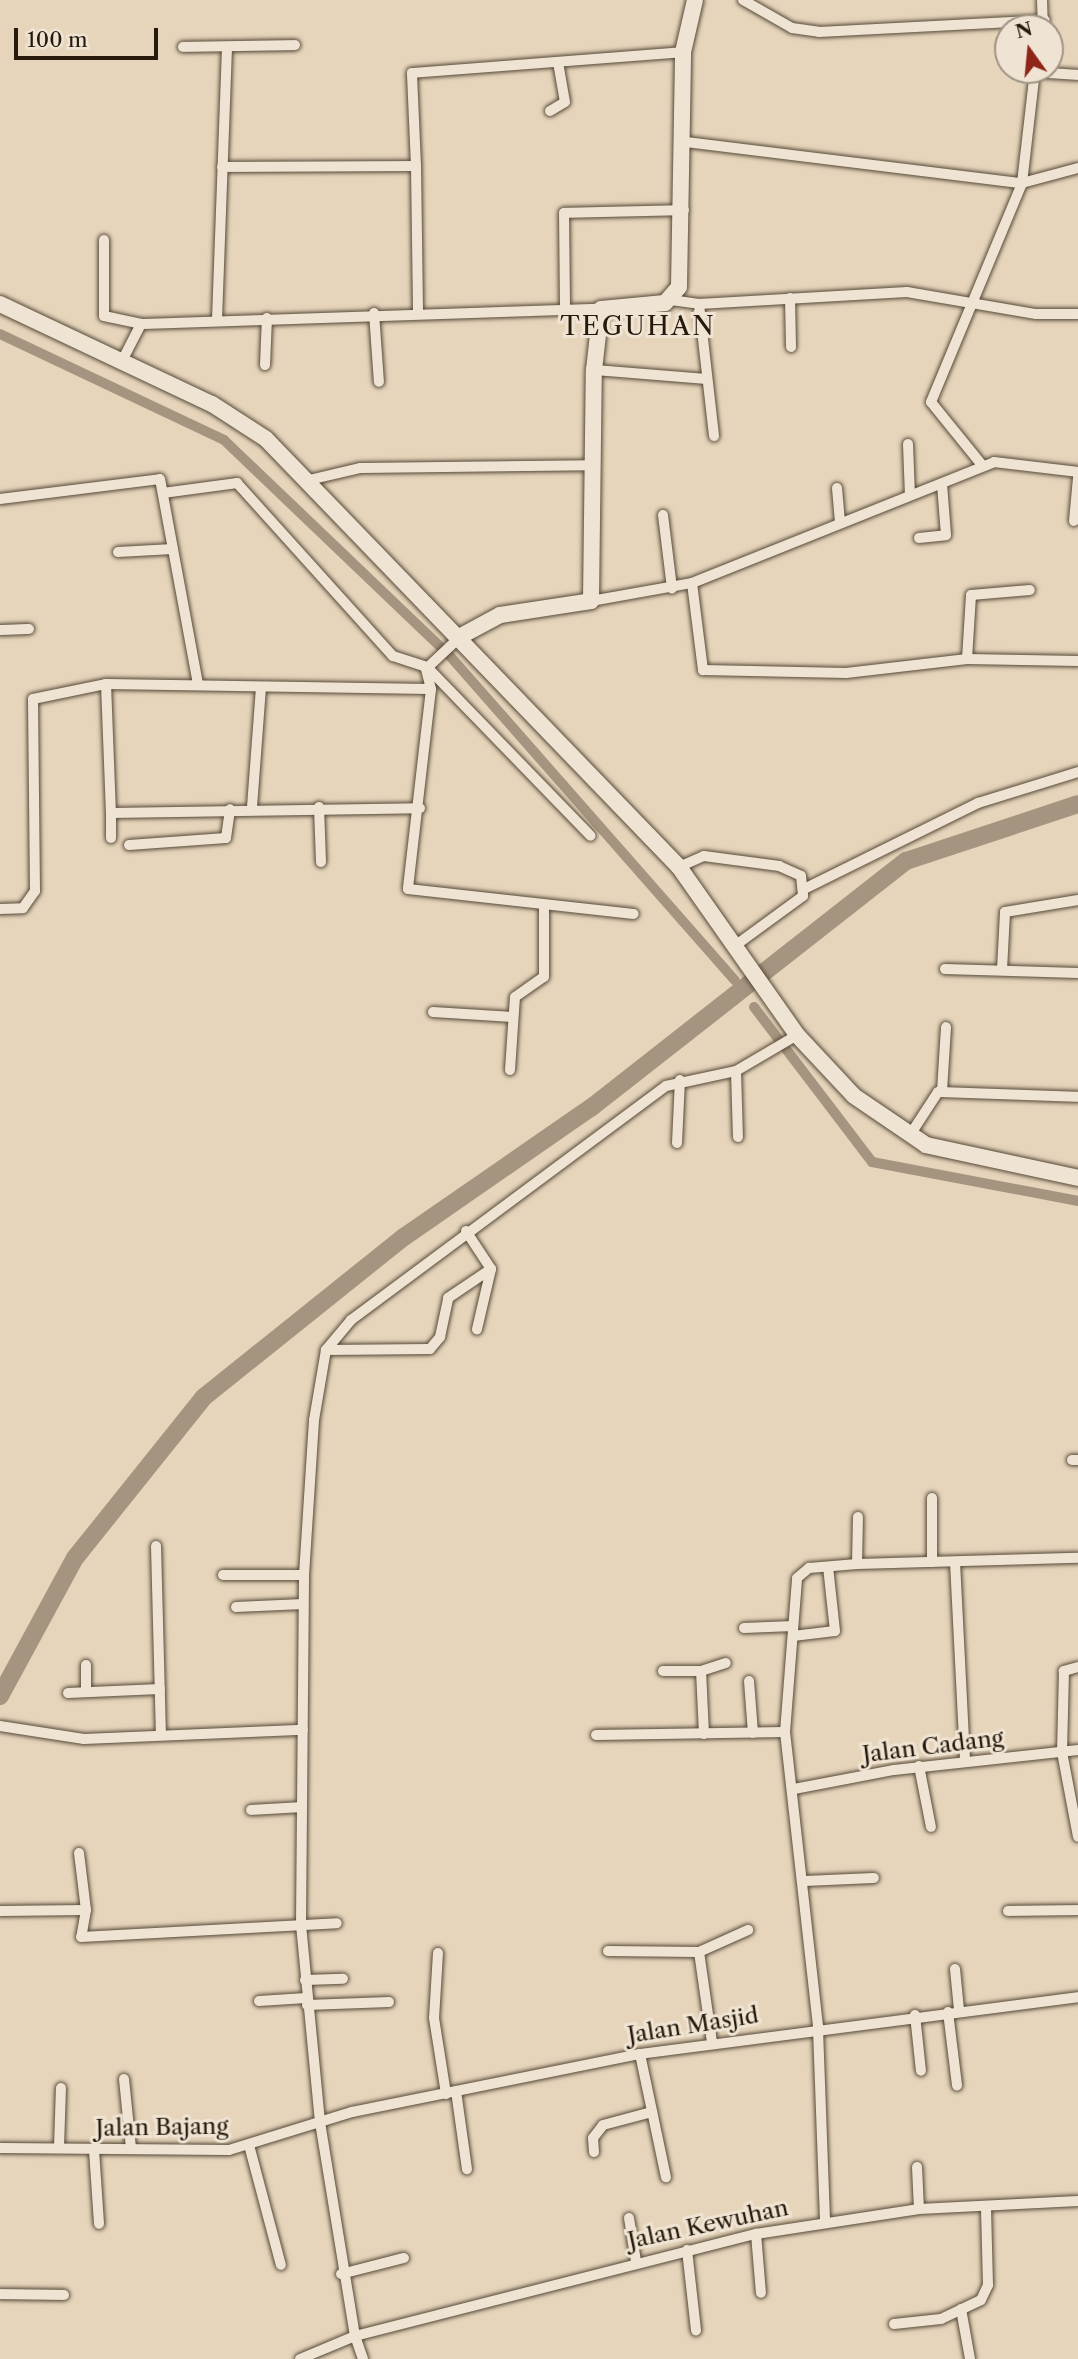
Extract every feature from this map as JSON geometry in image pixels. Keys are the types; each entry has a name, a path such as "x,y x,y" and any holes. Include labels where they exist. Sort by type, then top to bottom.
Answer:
{"street":[{"path":"671,300 679,287 685,210 683,52 695,0"},
{"path":"743,0 792,27 819,32 994,26"},
{"path":"183,47 295,45"},
{"path":"217,320 227,48"},
{"path":"418,310 412,73 558,64 683,52"},
{"path":"550,111 565,102 558,64"},
{"path":"982,464 931,404 1022,183 1033,84"},
{"path":"686,142 1022,183 1078,169"},
{"path":"222,167 416,166"},
{"path":"565,307 564,213 685,210"},
{"path":"104,240 104,316 141,324 418,310 565,307 601,309 671,300 699,304 907,292 974,303 1078,314"},
{"path":"790,298 791,348"},
{"path":"0,304 122,360 242,421 309,480 457,638 686,862 794,1037 854,1096 910,1135 952,1154 1078,1178"},
{"path":"699,304 705,379 715,436"},
{"path":"592,601 591,465 594,370 601,309"},
{"path":"374,313 379,382"},
{"path":"265,365 267,318"},
{"path":"122,360 141,324"},
{"path":"594,370 705,379"},
{"path":"908,444 910,495"},
{"path":"408,685 457,638 490,618 692,583 840,522 942,484 982,464 1014,461 1078,472"},
{"path":"309,480 360,468 591,465"},
{"path":"0,499 152,476 162,481 198,685"},
{"path":"1074,521 1078,478"},
{"path":"163,493 235,481 393,656 428,667 591,836"},
{"path":"919,538 947,533 942,484"},
{"path":"837,488 840,522"},
{"path":"663,515 672,588"},
{"path":"118,552 173,549"},
{"path":"692,583 703,670 900,671 967,659 1078,660"},
{"path":"967,659 971,595 1030,590"},
{"path":"0,630 29,629"},
{"path":"428,667 430,690 420,807 408,889 634,914"},
{"path":"0,909 23,908 35,891 33,699 106,684 261,687 408,685 430,690"},
{"path":"106,684 111,838"},
{"path":"252,807 261,687"},
{"path":"736,945 785,912 806,888 995,796 1078,772"},
{"path":"111,813 252,807 420,807"},
{"path":"319,807 321,862"},
{"path":"129,845 226,838 230,809"},
{"path":"686,862 779,866 801,876 806,888"},
{"path":"1002,970 1005,912 1078,900"},
{"path":"510,1070 513,1017 519,990 544,977 544,906"},
{"path":"945,969 1078,973"},
{"path":"433,1012 513,1017"},
{"path":"942,1091 946,1027"},
{"path":"363,2359 341,2274 320,2122 301,1923 304,1575 314,1420 326,1350 351,1320 466,1231 680,1080 736,1071 794,1037"},
{"path":"736,1071 738,1138"},
{"path":"677,1143 680,1080"},
{"path":"910,1135 929,1098 942,1091 1078,1097"},
{"path":"466,1231 491,1269 477,1329"},
{"path":"326,1350 430,1349 440,1337 448,1298 491,1269"},
{"path":"932,1498 932,1562"},
{"path":"857,1564 858,1517"},
{"path":"156,1546 161,1735"},
{"path":"825,2220 818,2026 794,1789 785,1732 797,1578 828,1567 857,1564 1078,1558"},
{"path":"955,1562 965,1760"},
{"path":"744,1628 835,1631 828,1567"},
{"path":"223,1575 304,1575"},
{"path":"236,1607 303,1604"},
{"path":"663,1671 701,1671 726,1663"},
{"path":"86,1665 86,1692"},
{"path":"1078,1667 1064,1671 1062,1752 1075,1802 1078,1837"},
{"path":"701,1671 704,1734"},
{"path":"749,1681 753,1733"},
{"path":"68,1693 160,1689"},
{"path":"0,1726 54,1738 303,1730"},
{"path":"596,1735 785,1732"},
{"name":"Jalan Cadang","path":"794,1789 919,1766 1078,1750"},
{"path":"919,1766 931,1827"},
{"path":"251,1810 302,1807"},
{"path":"79,1853 86,1910 84,1938 301,1923 337,1923"},
{"path":"804,1881 874,1878"},
{"path":"0,1911 86,1910"},
{"path":"1008,1911 1078,1910"},
{"path":"608,1951 699,1952 748,1930"},
{"path":"699,1952 712,2042"},
{"path":"438,1953 434,2018 467,2169"},
{"path":"955,1969 953,2011 957,2085"},
{"path":"305,1980 343,1979"},
{"name":"Jalan Masjid","path":"320,2122 451,2092 712,2042 818,2026 1078,1997"},
{"path":"259,2001 388,2002"},
{"path":"915,2015 921,2071"},
{"path":"640,2054 666,2177"},
{"path":"124,2079 131,2148"},
{"path":"59,2147 61,2088"},
{"path":"594,2152 593,2138 603,2125 652,2112"},
{"name":"Jalan Bajang","path":"0,2148 218,2151 249,2145 320,2122"},
{"path":"249,2145 281,2266"},
{"path":"94,2150 99,2224"},
{"path":"917,2167 919,2209"},
{"name":"Jalan Kewuhan","path":"300,2359 355,2336 636,2261 825,2220 919,2209 1078,2202"},
{"path":"894,2324 941,2319 987,2292 986,2206"},
{"path":"629,2218 636,2261"},
{"path":"756,2234 761,2292"},
{"path":"687,2250 696,2330"},
{"path":"341,2274 404,2258"},
{"path":"0,2294 64,2295"},
{"path":"961,2309 970,2359"}],"waterway":[{"path":"0,334 224,440 449,655 735,980"},
{"path":"0,1696 75,1558 204,1397 404,1237 592,1107 906,861 1078,804"},
{"path":"754,1007 872,1162 1078,1201"}],"district":[{"name":"TEGUHAN","path":"638,327"}]}
